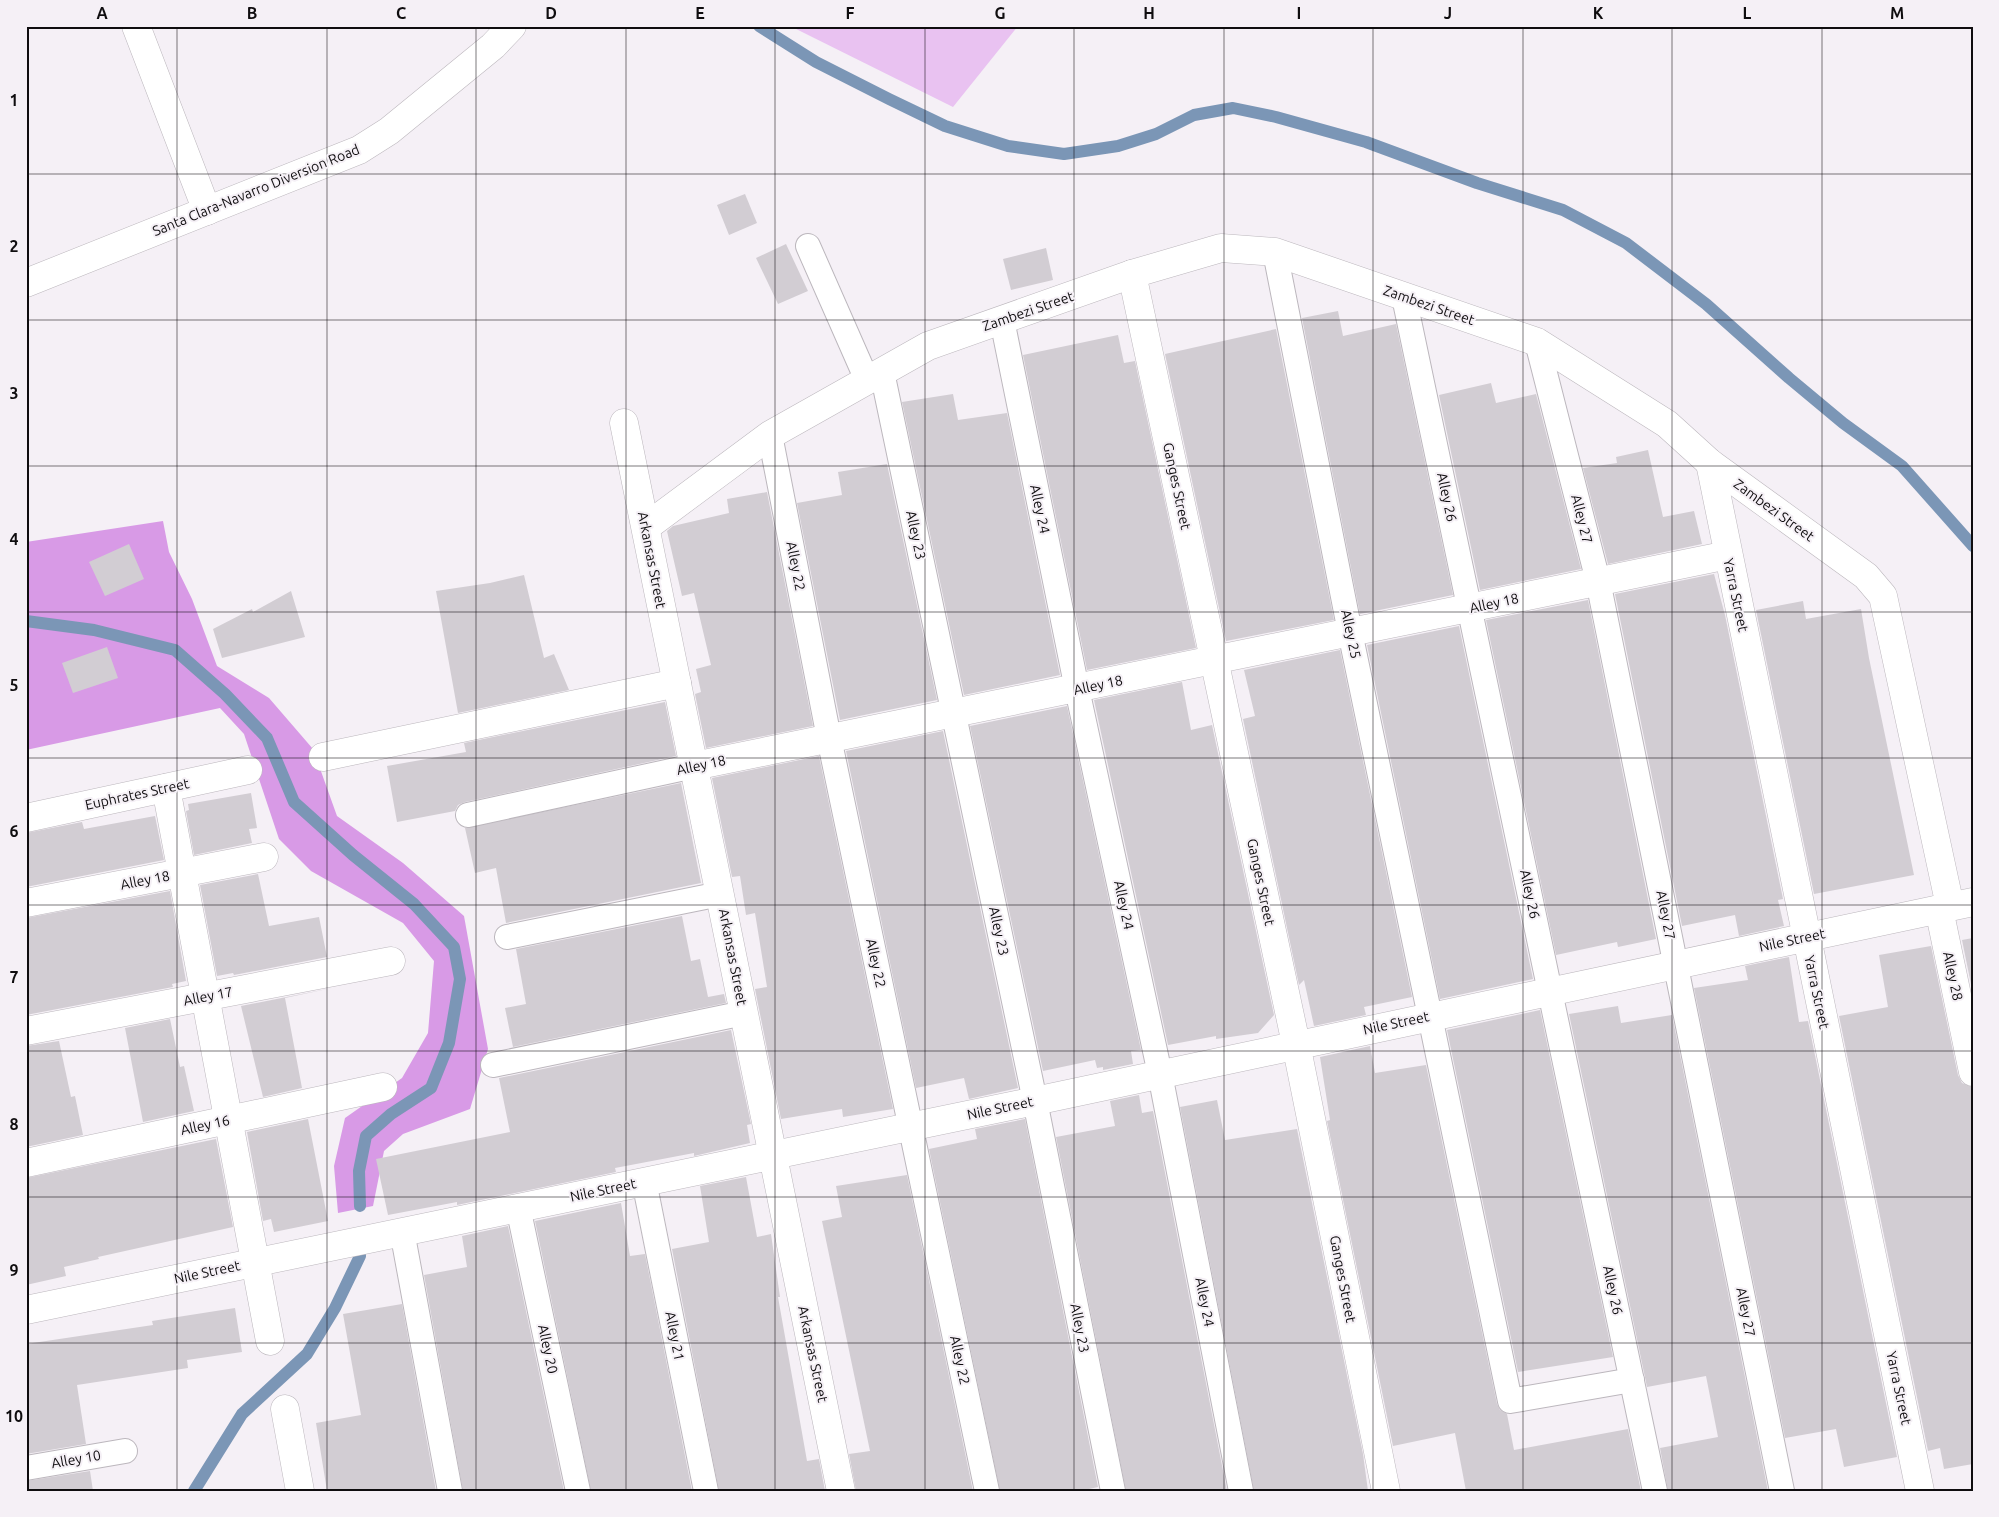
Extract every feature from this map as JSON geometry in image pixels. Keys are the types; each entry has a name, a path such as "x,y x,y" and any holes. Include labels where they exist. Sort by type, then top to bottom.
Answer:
{"street":[{"path":"136,26 208,211"},
{"name":"Santa Clara-Navarro Diversion Road","path":"26,283 359,150 389,131 493,46 512,26"},
{"name":"Zambezi Street","path":"646,527 770,435 928,346 1132,274 1221,248 1275,252 1538,342 1667,424 1710,463 1866,576 1883,596 1954,906"},
{"name":"Ganges Street","path":"1132,274 1296,1044 1386,1491"},
{"name":"Arkansas Street","path":"624,423 841,1491"},
{"name":"Yarra Street","path":"1710,463 1920,1491"},
{"name":"Alley 18","path":"694,766 1728,555"},
{"path":"323,757 677,683"},
{"name":"Euphrates Street","path":"26,818 248,770"},
{"path":"166,788 180,873 270,1340"},
{"name":"Alley 18","path":"26,903 264,857"},
{"name":"Nile Street","path":"26,1310 1035,1101 1296,1044 1954,906"},
{"name":"Alley 28","path":"1954,906 1973,1072"},
{"name":"Alley 17","path":"26,1031 391,961"},
{"name":"Alley 16","path":"26,1163 383,1088"},
{"path":"285,1409 300,1491"}],"lane":[{"name":"Alley 23","path":"808,246 875,376 953,713 1035,1101 1113,1491"},
{"name":"Alley 25","path":"1275,252 1350,632 1510,1401 1632,1380"},
{"name":"Alley 26","path":"1404,296 1655,1491"},
{"name":"Alley 24","path":"1002,320 1077,689 1160,1074 1241,1491"},
{"name":"Alley 27","path":"1538,342 1598,581 1782,1491"},
{"name":"Alley 22","path":"770,435 829,738 988,1491"},
{"name":"Alley 18","path":"468,815 694,766"},
{"path":"507,936 720,894"},
{"path":"493,1065 744,1013"},
{"name":"Alley 21","path":"644,1181 706,1491"},
{"name":"Alley 20","path":"518,1207 578,1491"},
{"path":"402,1231 450,1491"},
{"name":"Alley 10","path":"26,1468 125,1451"}],"shaded area":[{"path":"790,26 1018,26 953,107"},
{"path":"163,521 169,552 192,599 217,666 269,698 313,749 337,816 403,863 464,916 488,1049 470,1109 403,1134 384,1151 373,1206 338,1213 334,1166 345,1118 402,1078 428,1033 434,961 403,923 311,871 279,839 244,734 220,708 26,750 26,542"}],"building":[{"path":"745,194 757,223 729,235 717,205"},
{"path":"786,244 808,291 778,304 756,258"},
{"path":"1046,248 1053,280 1011,290 1003,259"},
{"path":"1338,311 1343,336 1396,324 1453,595 1360,614 1302,318"},
{"path":"1276,329 1334,620 1226,641 1165,354"},
{"path":"1118,335 1124,363 1135,361 1196,648 1087,670 1023,355"},
{"path":"1491,383 1496,403 1536,394 1581,569 1480,590 1439,395"},
{"path":"953,394 958,420 1007,413 1060,675 964,695 902,402"},
{"path":"1648,450 1663,517 1694,511 1702,544 1608,564 1583,468 1617,463 1616,457"},
{"path":"887,464 937,700 840,720 797,503 842,495 838,472"},
{"path":"767,492 813,726 706,748 695,694 701,692 696,669 711,665 694,593 682,596 667,531 673,526 729,513 727,499"},
{"path":"129,544 144,579 105,596 89,562"},
{"path":"1714,574 1725,615 1783,899 1778,900 1784,926 1739,936 1735,915 1682,926 1615,594"},
{"path":"524,575 544,658 554,654 569,690 458,713 436,591 490,583"},
{"path":"291,591 305,637 222,658 213,629 252,609 253,612"},
{"path":"1588,600 1656,939 1618,947 1617,942 1556,955 1486,620"},
{"path":"1803,601 1806,619 1861,609 1869,658 1914,875 1814,894 1756,610"},
{"path":"1459,626 1533,979 1440,999 1367,645"},
{"path":"107,647 118,678 73,693 62,663"},
{"path":"1340,650 1412,997 1364,1007 1366,1015 1314,1026 1304,980 1299,985 1243,719 1255,716 1244,670"},
{"path":"1182,682 1191,730 1212,725 1274,1015 1258,1033 1216,1039 1216,1036 1168,1045 1094,700"},
{"path":"665,702 676,756 465,802 458,805 455,811 397,822 387,766 466,752 464,743"},
{"path":"1067,706 1141,1050 1131,1051 1133,1064 1103,1070 1103,1067 1097,1068 1095,1060 1043,1071 970,726"},
{"path":"943,731 1018,1088 969,1099 964,1078 916,1088 846,751"},
{"path":"819,756 893,1109 843,1117 842,1109 781,1119 755,989 767,987 755,913 746,915 740,876 732,877 712,778"},
{"path":"681,783 701,883 506,923 496,868 475,873 465,828"},
{"path":"251,793 257,828 249,829 252,843 194,855 186,811 189,810 188,804"},
{"path":"155,816 164,860 26,887 26,833 82,822 84,829"},
{"path":"258,874 269,926 319,917 327,957 234,975 233,973 217,976 200,885"},
{"path":"170,891 186,981 172,984 173,987 26,1015 26,918"},
{"path":"682,916 691,961 700,959 708,997 724,994 726,1003 513,1047 505,1008 526,1004 516,949"},
{"path":"1973,938 1973,994 1962,940"},
{"path":"1931,946 1958,1075 1962,1083 1973,1087 1973,1464 1944,1469 1940,1448 1928,1451 1839,1016 1888,1007 1879,955"},
{"path":"1789,957 1799,1022 1808,1021 1897,1457 1844,1467 1836,1429 1785,1438 1694,988 1748,980 1745,966"},
{"path":"332,988 285,998 302,1088 263,1097 241,1006"},
{"path":"1618,1006 1621,1023 1672,1015 1768,1491 1668,1491 1660,1448 1718,1437 1706,1376 1647,1387 1569,1014"},
{"path":"1540,1010 1613,1357 1518,1372 1447,1030"},
{"path":"170,1019 180,1067 184,1066 194,1111 143,1122 125,1028"},
{"path":"731,1030 751,1124 747,1125 750,1143 694,1156 694,1153 615,1168 616,1172 457,1205 457,1202 388,1215 376,1159 510,1132 499,1078"},
{"path":"59,1041 71,1097 75,1096 83,1135 26,1147 26,1046"},
{"path":"1370,1046 1375,1073 1426,1065 1497,1404 1500,1410 1507,1414 1514,1450 1628,1429 1641,1491 1466,1491 1455,1433 1393,1446 1327,1121 1330,1120 1320,1057"},
{"path":"1139,1095 1142,1113 1153,1111 1227,1491 1126,1491 1056,1137 1115,1126 1110,1101"},
{"path":"1217,1100 1225,1140 1297,1129 1363,1454 1368,1491 1254,1491 1180,1107"},
{"path":"308,1119 328,1221 274,1232 271,1219 263,1221 247,1132"},
{"path":"1025,1119 1098,1487 1080,1491 1000,1491 929,1149 977,1139 975,1129"},
{"path":"216,1139 233,1227 98,1257 99,1259 64,1267 66,1276 26,1285 26,1178"},
{"path":"907,1175 973,1491 856,1491 849,1454 870,1451 822,1221 842,1217 836,1186"},
{"path":"746,1177 757,1237 771,1234 780,1297 778,1297 807,1461 819,1459 825,1491 719,1491 672,1249 709,1242 700,1186"},
{"path":"621,1203 630,1256 645,1254 692,1491 591,1491 535,1221"},
{"path":"508,1226 564,1491 463,1491 424,1275 467,1267 462,1236"},
{"path":"402,1304 436,1491 327,1491 316,1423 361,1415 343,1314"},
{"path":"235,1308 242,1352 187,1360 188,1368 77,1385 86,1444 26,1454 26,1344 153,1325 152,1321"},
{"path":"90,1471 93,1491 26,1491 26,1481"}],"waterway":[{"path":"759,26 816,62 945,126 1008,146 1064,154 1118,146 1156,134 1194,115 1233,108 1276,117 1366,142 1477,183 1563,210 1626,243 1706,304 1843,423 1902,466 1973,546"},
{"path":"26,621 94,630 175,650 225,694 267,738 294,802 353,855 414,904 454,947 460,979 449,1043 431,1088 391,1114 366,1136 359,1171 360,1206"},
{"path":"194,1491 242,1414 307,1354 335,1308 360,1256"}]}
